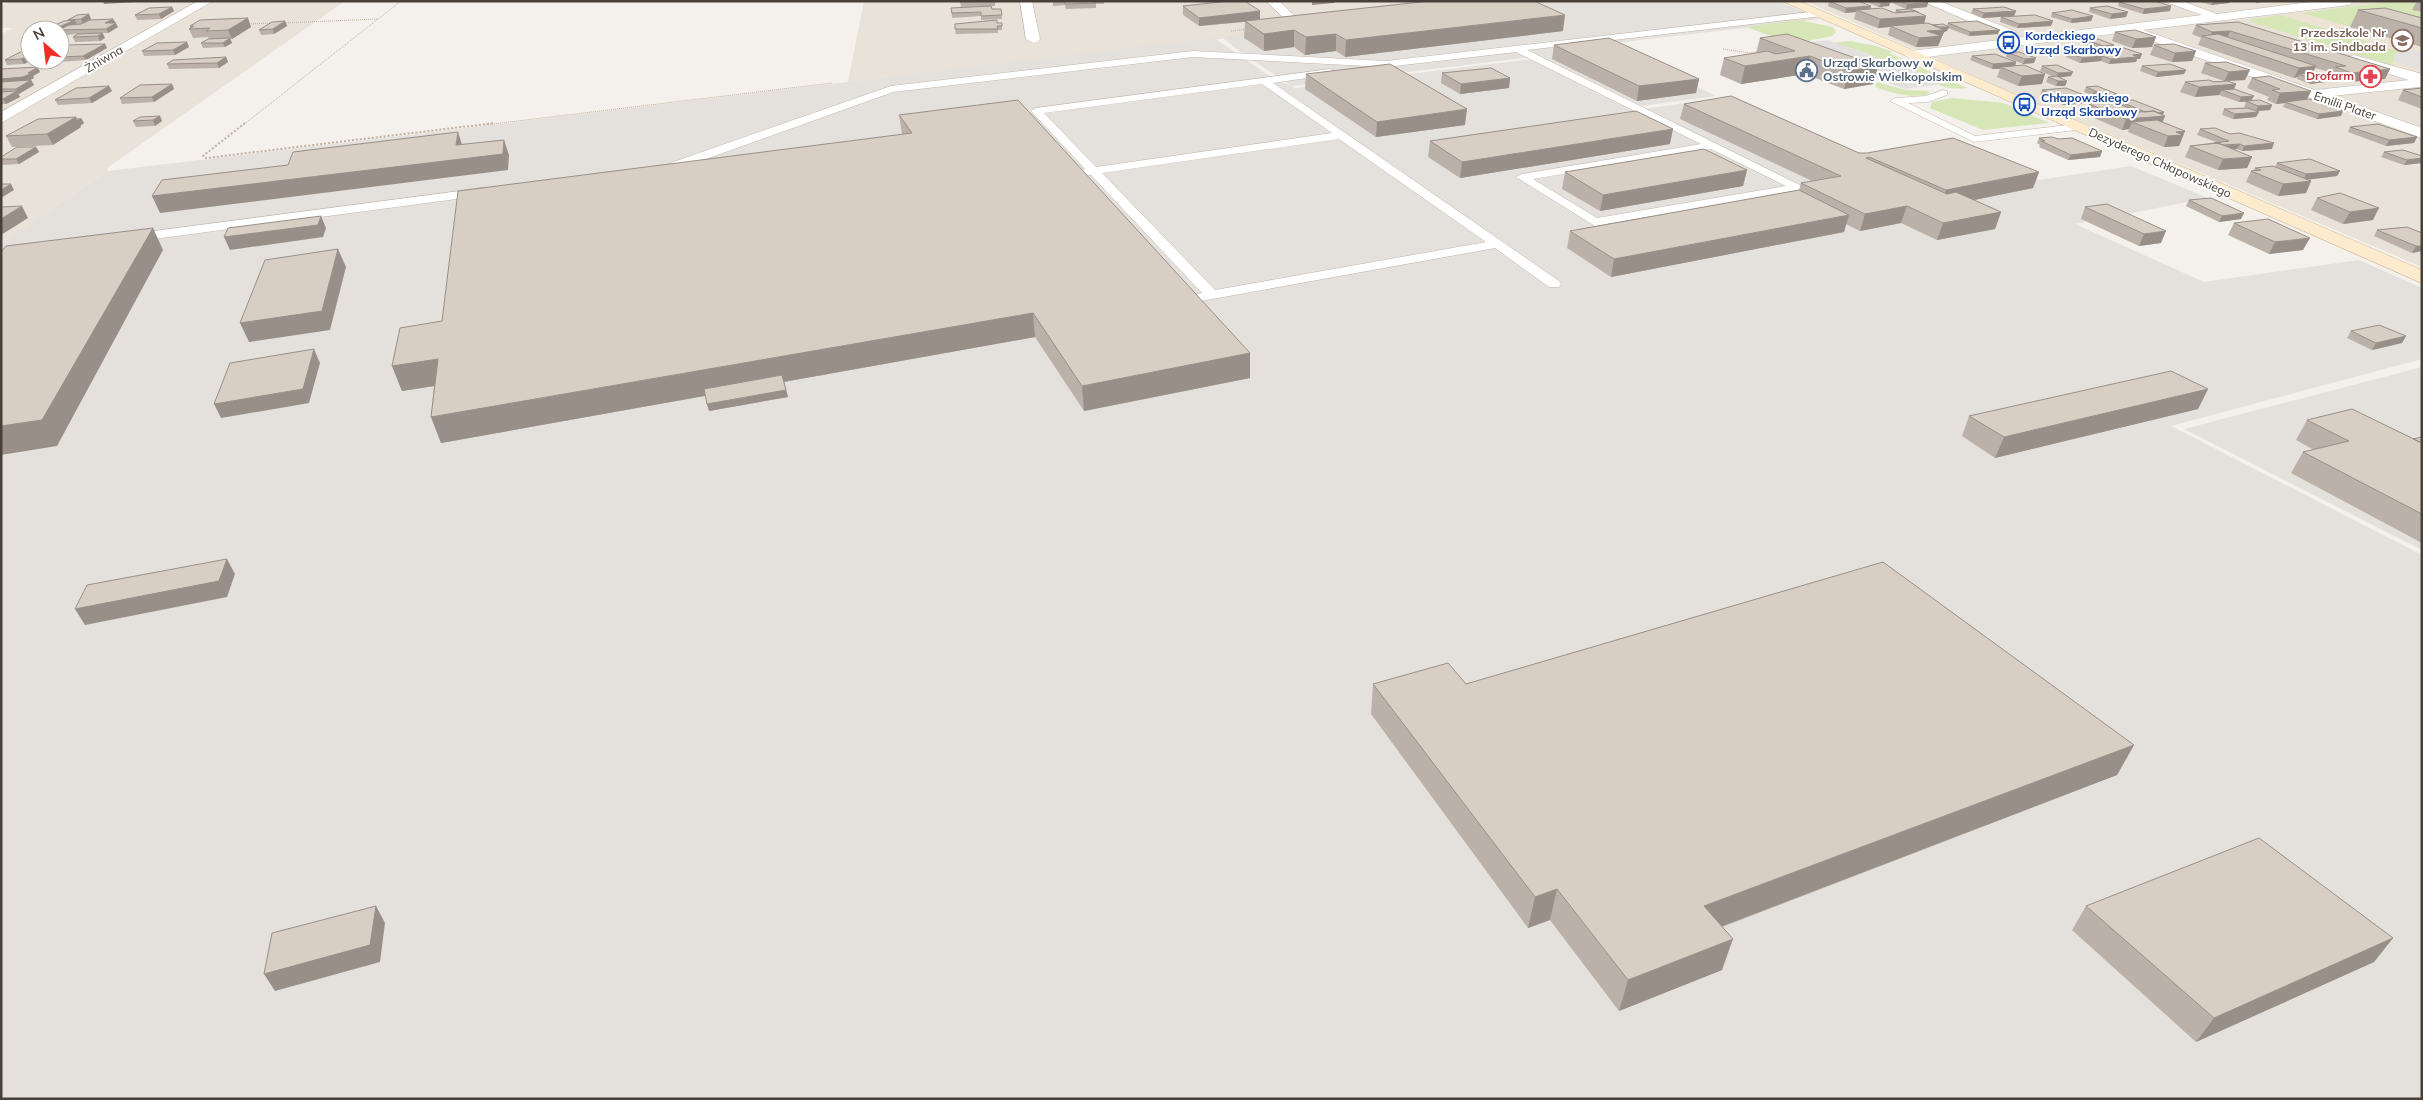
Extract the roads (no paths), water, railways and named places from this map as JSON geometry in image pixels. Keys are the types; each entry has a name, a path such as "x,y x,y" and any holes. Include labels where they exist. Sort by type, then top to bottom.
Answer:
{"street":[{"name":"Żniwna","path":"1,118 207,1"},
{"path":"1026,1 1033,39"},
{"path":"1272,1 1297,24"},
{"name":"Dezyderego Chłapowskiego","path":"1788,1 2422,277"},
{"path":"1928,1 2028,41"},
{"path":"2169,1 2249,26"},
{"path":"1911,55 2349,1"},
{"name":"Emilii Plater","path":"2126,29 2422,133"},
{"path":"2342,55 2422,81"},
{"path":"2311,94 2422,81"}],"lane":[{"path":"1212,295 1036,111 1386,64 1818,14"},
{"path":"1519,50 1714,145 1798,187 1595,222 1522,177 1714,145"},
{"path":"655,169 674,167 891,89 1193,54 1386,64"},
{"path":"1264,80 1554,284"},
{"path":"1943,93 1928,98 1895,102 1974,139 2076,127"},
{"path":"1078,173 1342,135"},
{"path":"124,239 497,190"},
{"path":"1185,300 1497,244"}],"place":[{"name":"Przedszkole Nr 13 im. Sindbada","path":"2402,40"},
{"name":"Kordeckiego Urząd Skarbowy","path":"2009,43"},
{"name":"Urząd Skarbowy w Ostrowie Wielkopolskim","path":"1807,70"},
{"name":"Drofarm","path":"2370,76"},
{"name":"Chłapowskiego Urząd Skarbowy","path":"2025,105"}]}
